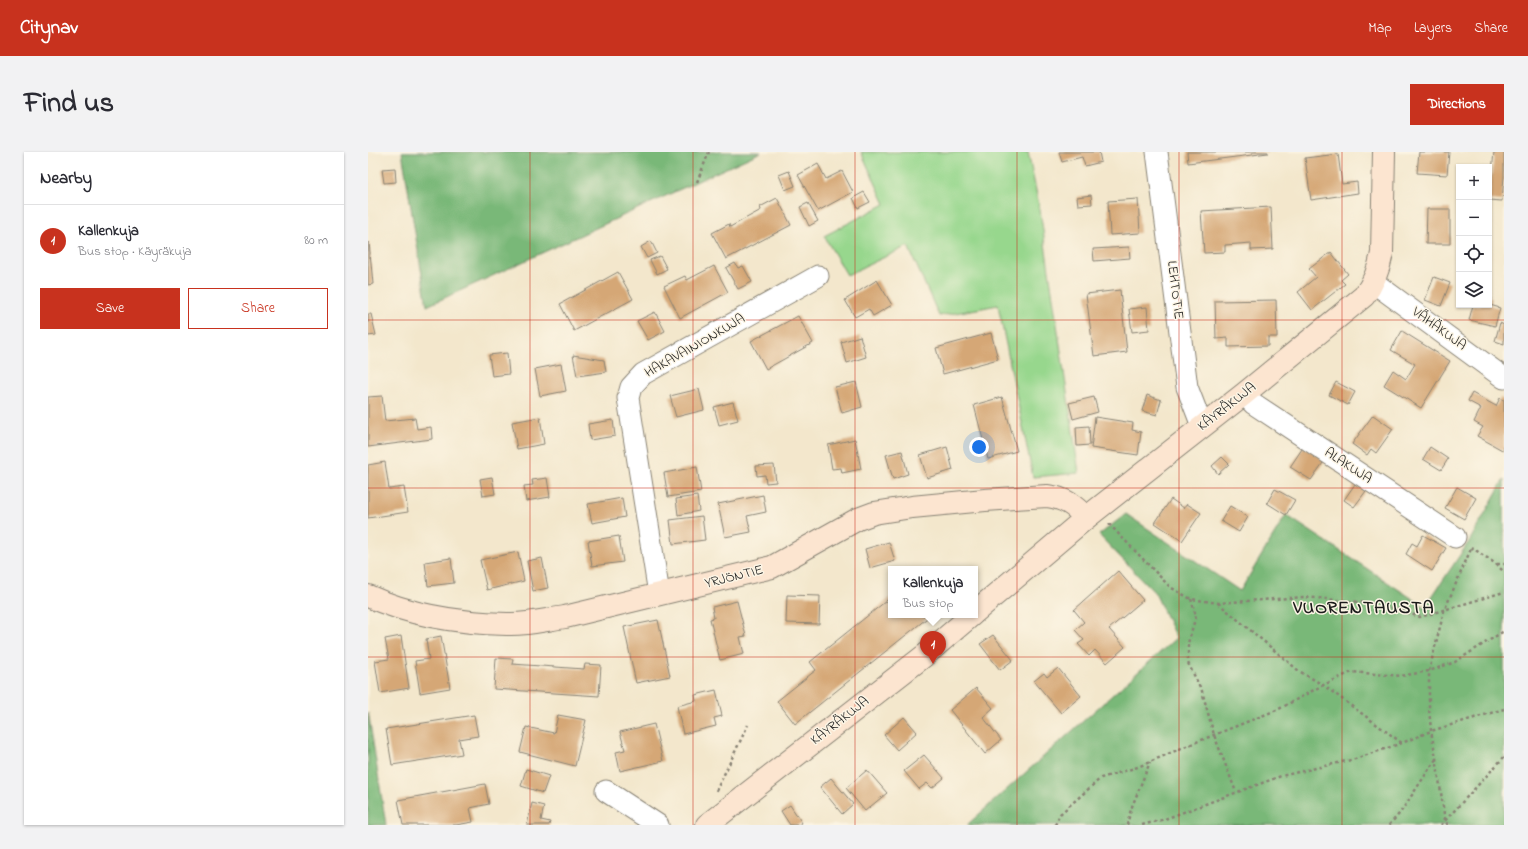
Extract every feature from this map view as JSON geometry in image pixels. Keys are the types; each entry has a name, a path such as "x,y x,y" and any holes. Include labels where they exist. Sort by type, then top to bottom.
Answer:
{"street":[{"name":"LEHTOTIE","path":"1158,152 1187,387 1202,426"},
{"name":"KÄYRÄKUJA","path":"978,610 1096,519 1202,426 1244,394 1369,290 1379,268 1382,253 1384,152"},
{"name":"HAKAVAINIONKUJA","path":"658,594 628,398 631,387 642,374 818,276"},
{"name":"VÄHÄKUJA","path":"1373,282 1504,378"},
{"name":"ALAKUJA","path":"1244,394 1254,404 1463,542"},
{"name":"YRJÖNTIE","path":"368,596 428,615 507,624 530,623 565,617 772,567 858,519 874,513 978,500 1048,496 1068,502 1096,519"},
{"name":"KÄYRÄKUJA","path":"707,825 924,656 968,618"},
{"path":"606,791 658,825"}],"path":[{"path":"697,182 709,152"},
{"path":"1096,519 1170,587 1191,599 1218,603 1304,596 1380,604 1420,617 1504,592"},
{"path":"1448,825 1445,821 1431,731 1429,708 1429,671 1463,542 1496,564 1504,572"},
{"path":"1496,564 1504,564"},
{"path":"1191,599 1196,616 1188,643 1188,663 1202,690 1214,735 1236,792"},
{"path":"1218,603 1299,671 1323,685 1402,743"},
{"path":"1055,825 1060,814 1101,778 1150,761 1279,709 1323,685 1352,672 1401,676 1429,671 1454,662 1504,631"},
{"path":"1142,825 1162,820 1281,776 1355,758 1402,743 1431,731 1504,709"},
{"path":"716,791 748,725"},
{"path":"1441,825 1504,757"},
{"path":"1389,825 1400,813 1436,758"},
{"path":"1127,825 1150,761"},
{"path":"1159,825 1162,820"}],"green space":[{"path":"402,152 761,152 427,306"},
{"path":"861,152 1028,152 1040,210 1079,473 1033,477 998,305 939,316 908,246 847,275 824,236 885,204"},
{"path":"1504,479 1504,825 967,825 1176,638 1155,593 1099,535 1126,514 1240,591 1286,515 1425,607 1470,540"},
{"path":"368,713 369,717 386,825 368,825"}],"building":[{"path":"1059,152 1099,152 1101,162 1085,166 1082,157 1062,162"},
{"path":"1187,152 1268,152 1268,153 1188,163"},
{"path":"1419,152 1449,152 1447,175 1417,173"},
{"path":"1494,152 1504,152 1502,201 1492,200 1492,171"},
{"path":"1338,154 1342,184 1357,182 1358,193 1311,200 1305,158"},
{"path":"818,164 826,179 842,171 853,192 818,211 798,175"},
{"path":"395,168 396,182 384,183 382,169"},
{"path":"789,171 795,186 785,190 779,175"},
{"path":"864,192 870,202 858,208 853,198"},
{"path":"1091,195 1092,204 1078,205 1077,197"},
{"path":"777,198 791,225 726,259 712,233 729,224 730,227 761,210 760,207"},
{"path":"1138,199 1140,233 1110,235 1108,201"},
{"path":"808,203 818,221 809,226 800,207"},
{"path":"1271,207 1273,249 1251,250 1251,243 1225,245 1225,252 1204,253 1201,211"},
{"path":"1427,209 1450,209 1450,244 1426,244"},
{"path":"651,241 657,253 647,258 641,247"},
{"path":"368,242 373,284 368,285"},
{"path":"1129,247 1130,258 1094,261 1093,249"},
{"path":"1331,252 1348,274 1341,280 1345,284 1312,310 1298,292 1316,277 1309,269"},
{"path":"660,256 667,269 657,274 650,260"},
{"path":"735,263 738,268 743,266 752,282 738,289 726,268"},
{"path":"714,266 728,292 680,318 664,286 685,276 687,280"},
{"path":"618,272 633,299 574,331 560,304"},
{"path":"1434,277 1450,283 1441,306 1425,300"},
{"path":"877,280 892,305 873,316 869,309 855,317 845,300"},
{"path":"1120,290 1127,352 1094,356 1086,294"},
{"path":"1276,300 1277,337 1268,337 1268,346 1228,347 1228,338 1216,339 1215,301"},
{"path":"1492,306 1500,308 1495,326 1469,320 1472,308 1492,308"},
{"path":"1147,307 1149,330 1132,332 1129,309"},
{"path":"655,312 665,331 648,340 637,321"},
{"path":"368,314 371,314 376,335 368,336"},
{"path":"798,316 813,343 766,369 751,341"},
{"path":"1500,323 1504,325 1504,344 1495,341"},
{"path":"1402,331 1450,361 1421,408 1384,385 1393,370 1406,379 1415,364 1391,350"},
{"path":"991,333 998,359 943,374 936,348"},
{"path":"860,336 866,357 847,363 841,342"},
{"path":"507,353 509,374 492,376 489,355"},
{"path":"573,355 604,360 606,372 577,376"},
{"path":"561,364 566,391 540,396 535,369"},
{"path":"856,382 862,407 842,413 835,387"},
{"path":"1336,382 1355,392 1348,405 1329,395"},
{"path":"699,389 704,410 676,417 670,396"},
{"path":"1472,393 1496,406 1500,398 1504,400 1504,451 1477,436 1483,427 1474,422 1481,408 1468,401"},
{"path":"1147,395 1161,400 1157,415 1142,411"},
{"path":"382,396 385,421 415,418 417,429 431,427 432,439 368,447 368,397"},
{"path":"1002,397 1017,451 988,459 974,405"},
{"path":"1094,397 1098,412 1073,419 1069,403"},
{"path":"733,402 738,420 719,425 714,407"},
{"path":"1373,415 1393,429 1376,453 1371,449 1367,455 1352,444"},
{"path":"540,417 544,444 517,449 512,422"},
{"path":"1095,417 1133,423 1132,430 1141,432 1138,455 1091,448"},
{"path":"613,420 615,436 590,440 588,424"},
{"path":"1089,426 1090,445 1077,446 1076,427"},
{"path":"855,439 861,469 842,473 841,468 832,469 828,445"},
{"path":"1304,446 1325,460 1311,480 1290,467"},
{"path":"947,447 953,470 927,478 920,455"},
{"path":"1430,447 1448,459 1441,470 1423,459"},
{"path":"902,451 908,474 893,479 886,455"},
{"path":"1222,457 1229,464 1218,474 1212,466"},
{"path":"385,462 389,489 404,487 408,512 368,518 368,465"},
{"path":"774,465 776,482 766,483 765,475 757,476 756,466"},
{"path":"697,467 701,492 668,497 664,473"},
{"path":"492,477 495,494 483,496 480,479"},
{"path":"547,478 550,497 526,501 524,486 533,485 532,480"},
{"path":"1355,484 1366,491 1354,507 1344,500"},
{"path":"1457,487 1476,498 1464,519 1445,508"},
{"path":"1275,489 1295,500 1286,515 1267,503"},
{"path":"763,495 766,512 747,516 751,532 725,537 718,504"},
{"path":"697,496 699,511 678,515 676,499"},
{"path":"622,498 625,517 592,523 588,504"},
{"path":"1171,499 1184,508 1187,504 1201,513 1182,541 1155,523"},
{"path":"1230,506 1248,517 1239,532 1221,521"},
{"path":"702,516 705,540 673,544 670,520"},
{"path":"1423,535 1446,548 1432,571 1406,554 1412,543 1417,546"},
{"path":"619,536 623,562 592,566 588,541"},
{"path":"889,542 895,561 870,568 865,549"},
{"path":"518,552 524,581 487,590 480,560"},
{"path":"451,558 454,583 428,586 425,562"},
{"path":"542,558 548,588 533,591 527,561"},
{"path":"1118,571 1143,600 1109,629 1125,647 1107,663 1095,650 1089,656 1078,644 1084,640 1075,630 1084,622 1074,610"},
{"path":"787,595 820,596 819,624 786,623"},
{"path":"888,599 888,618 927,618 795,724 777,701 816,670 810,662"},
{"path":"737,601 746,636 740,637 744,654 720,660 710,619 714,618 712,607"},
{"path":"658,620 670,676 636,683 624,627"},
{"path":"993,635 1013,660 1000,670 980,644"},
{"path":"401,636 409,688 380,693 375,661 389,659 385,639"},
{"path":"441,636 450,688 420,693 415,661 429,659 426,639"},
{"path":"496,658 513,659 512,664 584,669 585,664 601,665 599,696 494,689"},
{"path":"1058,668 1081,696 1061,713 1034,681 1044,673 1047,677"},
{"path":"976,688 993,708 983,717 1001,740 985,754 950,710"},
{"path":"716,690 722,716 714,718 716,726 683,734 677,706 696,701 695,695"},
{"path":"474,715 478,736 459,739 462,754 392,765 386,729"},
{"path":"558,715 586,720 575,766 520,752 526,727 554,733"},
{"path":"904,717 917,732 897,750 884,735"},
{"path":"654,724 663,761 620,771 616,752 625,750 620,732"},
{"path":"924,755 944,778 932,788 927,783 919,789 904,771"},
{"path":"526,769 549,776 543,793 521,786"},
{"path":"867,770 887,793 865,811 846,788"},
{"path":"831,778 853,804 842,814 820,787"},
{"path":"485,784 489,804 470,808 473,822 456,825 403,825 398,800"},
{"path":"532,803 544,806 541,820 550,822 549,825 527,825"},
{"path":"790,805 802,823 798,825 790,825 781,811"}],"place":[{"name":"Kallenkuja","path":"933,664"}],"district":[{"name":"VUORENTAUSTA","path":"1364,609"}]}
